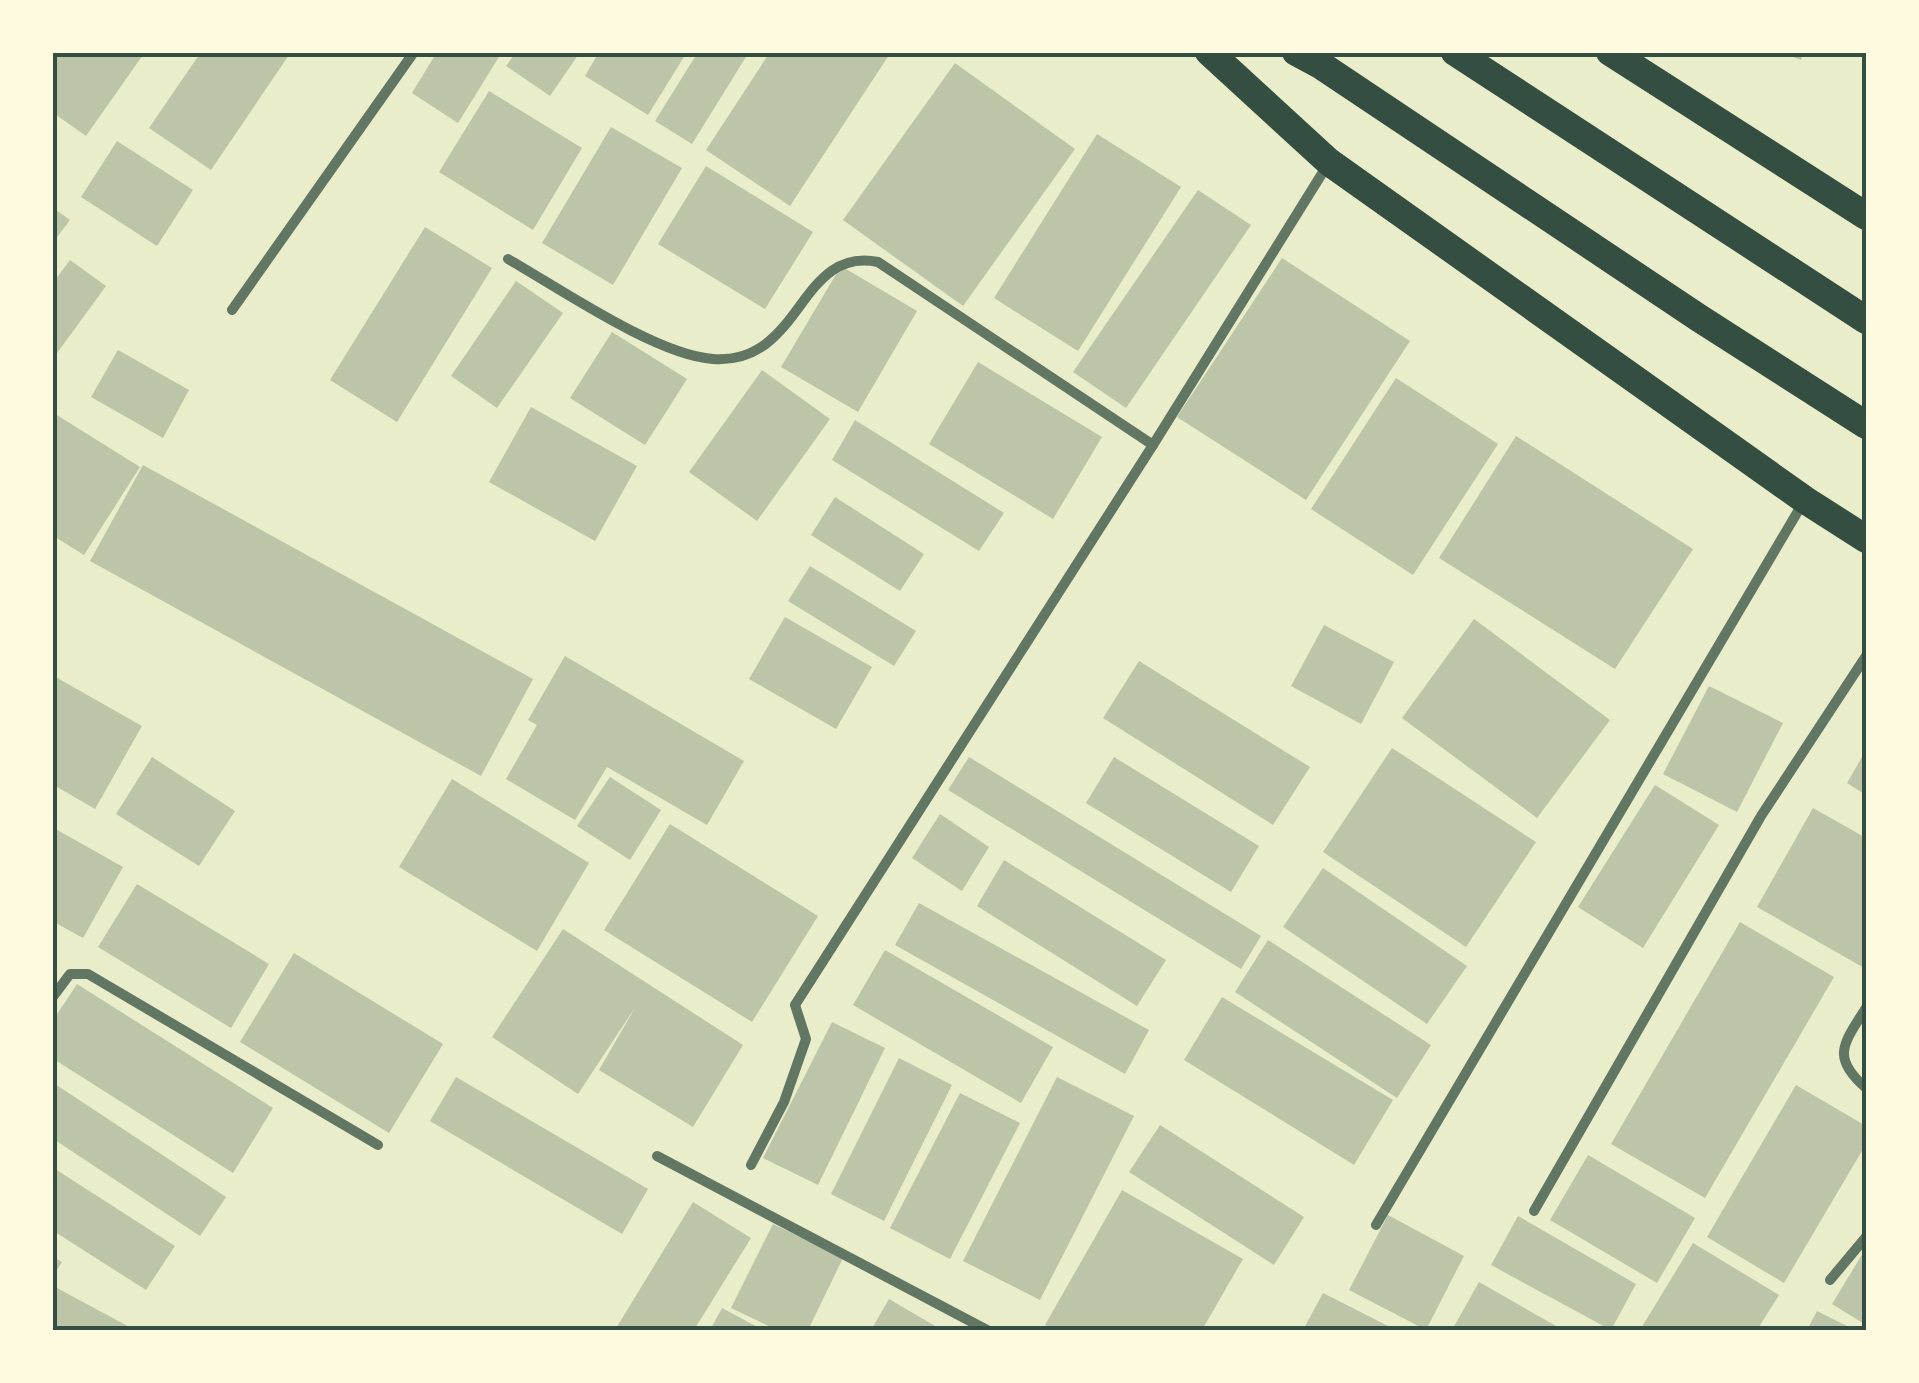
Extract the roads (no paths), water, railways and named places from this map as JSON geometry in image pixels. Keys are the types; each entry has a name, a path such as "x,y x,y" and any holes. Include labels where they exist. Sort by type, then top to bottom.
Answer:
{"highway":[{"path":"1208,52 1329,162 1805,500 1866,539"},
{"path":"1296,52 1866,425"},
{"path":"1455,52 1866,320"},
{"path":"1610,52 1866,216"}],"street":[{"path":"232,310 414,52"},
{"path":"751,1165 784,1102 806,1039 795,1005 1329,162"},
{"path":"508,259 680,353 731,359 754,353 778,335 835,268 859,258 878,262 1153,445"},
{"path":"1376,1224 1805,500"},
{"path":"1534,1210 1761,816 1866,656"},
{"path":"52,998 70,974 88,974 378,1145"},
{"path":"1866,1008 1842,1050 1844,1064 1866,1088"},
{"path":"658,1156 987,1330"},
{"path":"1830,1280 1866,1237"}]}
